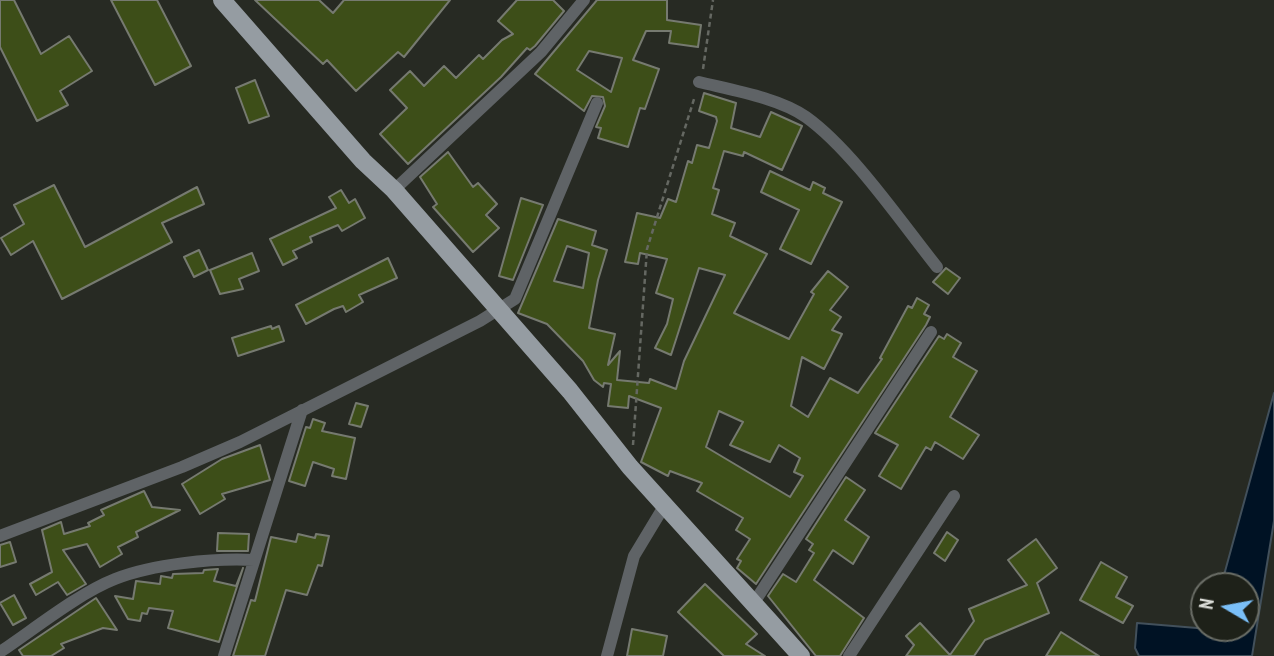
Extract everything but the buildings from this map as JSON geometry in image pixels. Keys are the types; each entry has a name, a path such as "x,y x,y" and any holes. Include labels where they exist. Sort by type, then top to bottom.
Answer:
{"main road":[{"path":"222,0 363,161 394,190 570,391 630,467 755,601 801,656"}],"street":[{"path":"394,190 541,52 584,0"},
{"path":"699,82 755,96 806,117 855,164 937,267"},
{"path":"0,536 182,467 302,410 499,310 515,299 597,103"},
{"path":"755,601 931,332"},
{"path":"224,656 302,410"},
{"path":"849,656 954,496"},
{"path":"607,656 634,556 666,503"},
{"path":"0,652 113,580 193,564 230,559 254,560"}],"path":[{"path":"630,467 648,248 706,61 713,0"}],"water":[{"path":"1274,393 1274,521 1260,607 1260,572 1225,572"},
{"path":"1137,623 1190,627 1190,642 1254,642 1252,656 1139,656 1135,648"}]}
